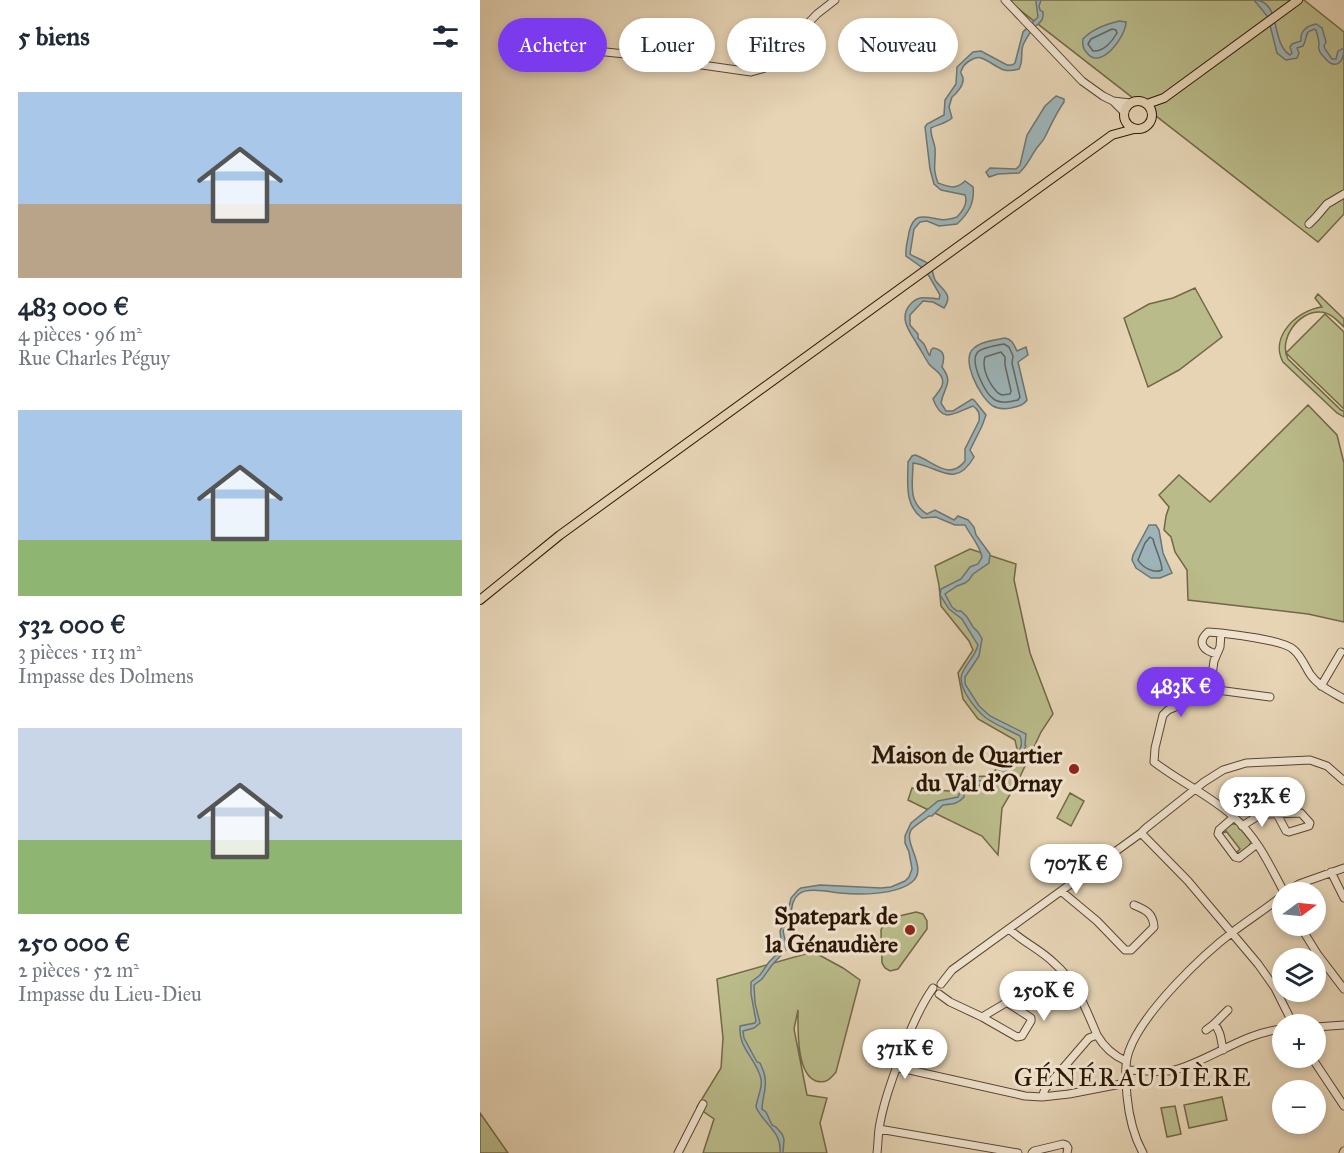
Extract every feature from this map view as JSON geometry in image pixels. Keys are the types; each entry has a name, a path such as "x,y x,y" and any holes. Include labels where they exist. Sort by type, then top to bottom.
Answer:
{"main road":[{"path":"480,600 579,521 1112,135 1146,127 1164,98 1298,0"},
{"path":"1112,135 1130,103 1138,101 1147,104 1164,98"},
{"path":"1147,104 1152,114"},
{"path":"1124,115 1127,125 1134,129"}],"street":[{"path":"607,52 751,72 765,68 810,21 835,0"},
{"path":"1005,0 1082,81 1113,101 1130,103"},
{"path":"1113,101 1124,115"},
{"path":"1309,224 1327,204 1344,194"},
{"path":"1217,654 1203,646 1201,641 1208,632 1288,646 1298,654 1311,676 1322,686 1344,699"},
{"path":"1221,633 1220,648 1210,689 1203,695 1168,710 1163,715 1154,762 1234,817 1257,844 1278,882"},
{"path":"1322,686 1341,652"},
{"path":"1210,689 1270,697"},
{"path":"878,1153 879,1129 887,1095 912,1024 922,1004 938,990 952,970 1141,833 1204,782 1223,770 1246,763 1310,760 1327,766 1344,781"},
{"path":"1242,825 1258,816 1277,814 1301,813 1310,823 1309,826 1289,832 1286,831 1277,814"},
{"path":"1234,817 1219,830 1218,834 1234,857 1239,858 1257,844"},
{"path":"1141,833 1188,881 1258,964 1275,988 1288,1014"},
{"path":"1306,882 1344,868"},
{"path":"1331,872 1344,898"},
{"path":"1061,891 1097,921 1125,950 1131,950 1154,927 1146,909 1134,905"},
{"path":"1143,1153 1130,1120 1126,1083 1126,1061 1137,1034 1166,995 1199,962 1232,932 1272,903"},
{"path":"1009,929 1053,962 1070,978 1097,1035 1117,1057 1126,1061"},
{"path":"1306,936 1318,956 1344,989"},
{"path":"938,990 950,1002 1017,1037 1022,1036 1031,1021 1031,1018 1008,1003 982,1017"},
{"path":"1206,1029 1228,1010"},
{"path":"1214,1024 1220,1032 1223,1050"},
{"path":"1326,1026 1344,1025"},
{"path":"1126,1070 1175,1070 1196,1063 1256,1035 1272,1031"},
{"path":"1042,1097 1045,1089 1089,1038 1097,1035"},
{"path":"896,1067 1025,1096 1069,1094 1126,1083"},
{"path":"1319,1068 1344,1106"},
{"path":"678,1153 703,1104"},
{"path":"879,1129 1018,1153"},
{"path":"1032,1153 1063,1144 1068,1148 1067,1153"}],"green space":[{"path":"1007,0 1304,0 1344,32 1344,214 1318,242"},
{"path":"1195,288 1222,337 1179,370 1148,387 1124,318 1149,304 1173,298"},
{"path":"1318,294 1344,319 1344,327 1334,317 1320,312 1304,316 1292,328 1288,336 1286,351 1288,359 1344,411 1344,417 1283,362 1280,352 1280,343 1288,326 1304,313 1322,307 1315,298"},
{"path":"1325,314 1344,332 1344,409 1286,353"},
{"path":"1308,405 1337,435 1344,463 1344,622 1308,614 1188,600 1187,570 1175,552 1171,537 1164,530 1169,507 1159,495 1179,475 1210,502"},
{"path":"970,549 1016,564 1014,580 1030,653 1053,714 1041,732 1018,781 1002,808 998,855 982,836 908,800 912,788 949,791 966,777 989,776 1017,749 1015,740 978,719 963,699 958,673 973,650 969,641 941,606 935,566"},
{"path":"1070,793 1084,801 1071,826 1057,818"},
{"path":"1231,824 1237,824 1251,842 1240,853 1236,853 1240,849 1226,831 1222,834 1222,831"},
{"path":"916,912 923,914 927,921 927,929 898,969 890,971 882,963 881,930 884,923 891,918"},
{"path":"810,950 860,980 836,1072 828,1080 816,1081 809,1077 805,1069 800,1050 798,1010 794,1029 807,1095 827,1098 820,1123 827,1153 703,1153 714,1119 697,1107 721,1068 723,1038 717,979 809,953"},
{"path":"1222,1097 1227,1120 1189,1128 1184,1105"},
{"path":"1175,1106 1181,1134 1167,1137 1161,1108"},
{"path":"480,1113 508,1153 480,1153"}],"water":[{"path":"1041,0 1039,6 1043,12 1043,18 1031,31 1023,45 1019,69 1007,71 981,58 970,60 961,71 962,83 952,97 949,107 952,118 931,128 938,183 955,187 965,181 973,187 973,198 967,212 957,224 939,226 927,221 920,222 914,229 910,254 929,265 935,280 948,299 944,308 933,302 923,301 910,315 910,325 918,334 918,338 929,355 933,348 940,350 943,354 942,367 948,381 941,403 946,411 953,411 972,399 986,415 970,450 974,457 960,472 946,474 913,463 914,498 916,504 927,514 935,510 954,520 958,516 968,520 990,554 989,563 965,583 945,594 952,607 967,617 982,639 979,656 965,677 965,684 979,706 990,716 1026,734 1026,746 1018,761 993,782 986,786 967,786 964,797 960,801 943,805 932,816 911,830 910,842 918,870 917,877 912,882 887,892 857,894 807,891 794,899 790,921 783,931 786,950 762,979 754,985 755,1003 760,1023 754,1028 743,1031 744,1038 764,1072 762,1109 766,1112 772,1125 782,1134 783,1153 780,1153 778,1139 756,1107 761,1079 742,1041 740,1026 756,1021 751,982 782,949 780,931 786,919 791,898 801,888 820,885 881,888 891,887 905,881 912,869 905,843 905,836 911,823 938,801 958,797 966,782 990,779 1014,758 1021,746 1020,736 986,718 977,710 965,692 961,679 962,674 978,645 962,619 949,609 940,595 941,589 961,579 970,567 978,564 982,557 979,549 965,525 955,525 936,517 922,518 912,507 910,500 908,462 912,456 915,455 947,470 959,467 965,461 965,449 979,421 979,416 973,406 955,414 945,414 937,407 933,399 942,386 942,378 929,364 911,335 905,316 912,302 923,298 939,299 940,295 929,276 906,256 906,247 911,226 916,219 923,217 945,220 957,217 966,201 965,195 941,190 934,184 925,127 944,115 945,100 956,84 958,66 973,52 981,51 1007,65 1015,63 1023,32 1038,17 1036,2"},
{"path":"1254,0 1263,2 1269,7 1280,41 1290,55 1292,44 1301,41 1305,29 1316,24 1322,28 1326,42 1324,46 1332,59 1336,59 1338,51 1344,48 1341,61 1332,64 1322,54 1314,29 1308,32 1303,46 1297,48 1299,53 1297,58 1286,60 1277,53 1268,17"},
{"path":"1119,21 1126,22 1125,28 1112,50 1099,58 1087,53 1083,47 1083,39 1100,28"},
{"path":"1056,96 1064,99 1064,102 1024,168 1019,173 989,177 986,172 990,168 1016,169 1020,165 1027,135 1045,106"},
{"path":"1005,338 1011,341 1017,351 1026,347 1028,355 1018,362 1027,400 1020,406 1004,409 997,408 988,402 973,378 969,361 970,353 977,346"},
{"path":"1149,525 1156,525 1159,530 1163,553 1172,573 1160,578 1151,578 1136,568 1132,560"}],"place":[{"name":"Maison de Quartier du Val d'Ornay","path":"1074,769"},
{"name":"Spatepark de la Génaudière","path":"910,930"}],"district":[{"name":"GÉNÉRAUDIÈRE","path":"1133,1077"}]}
